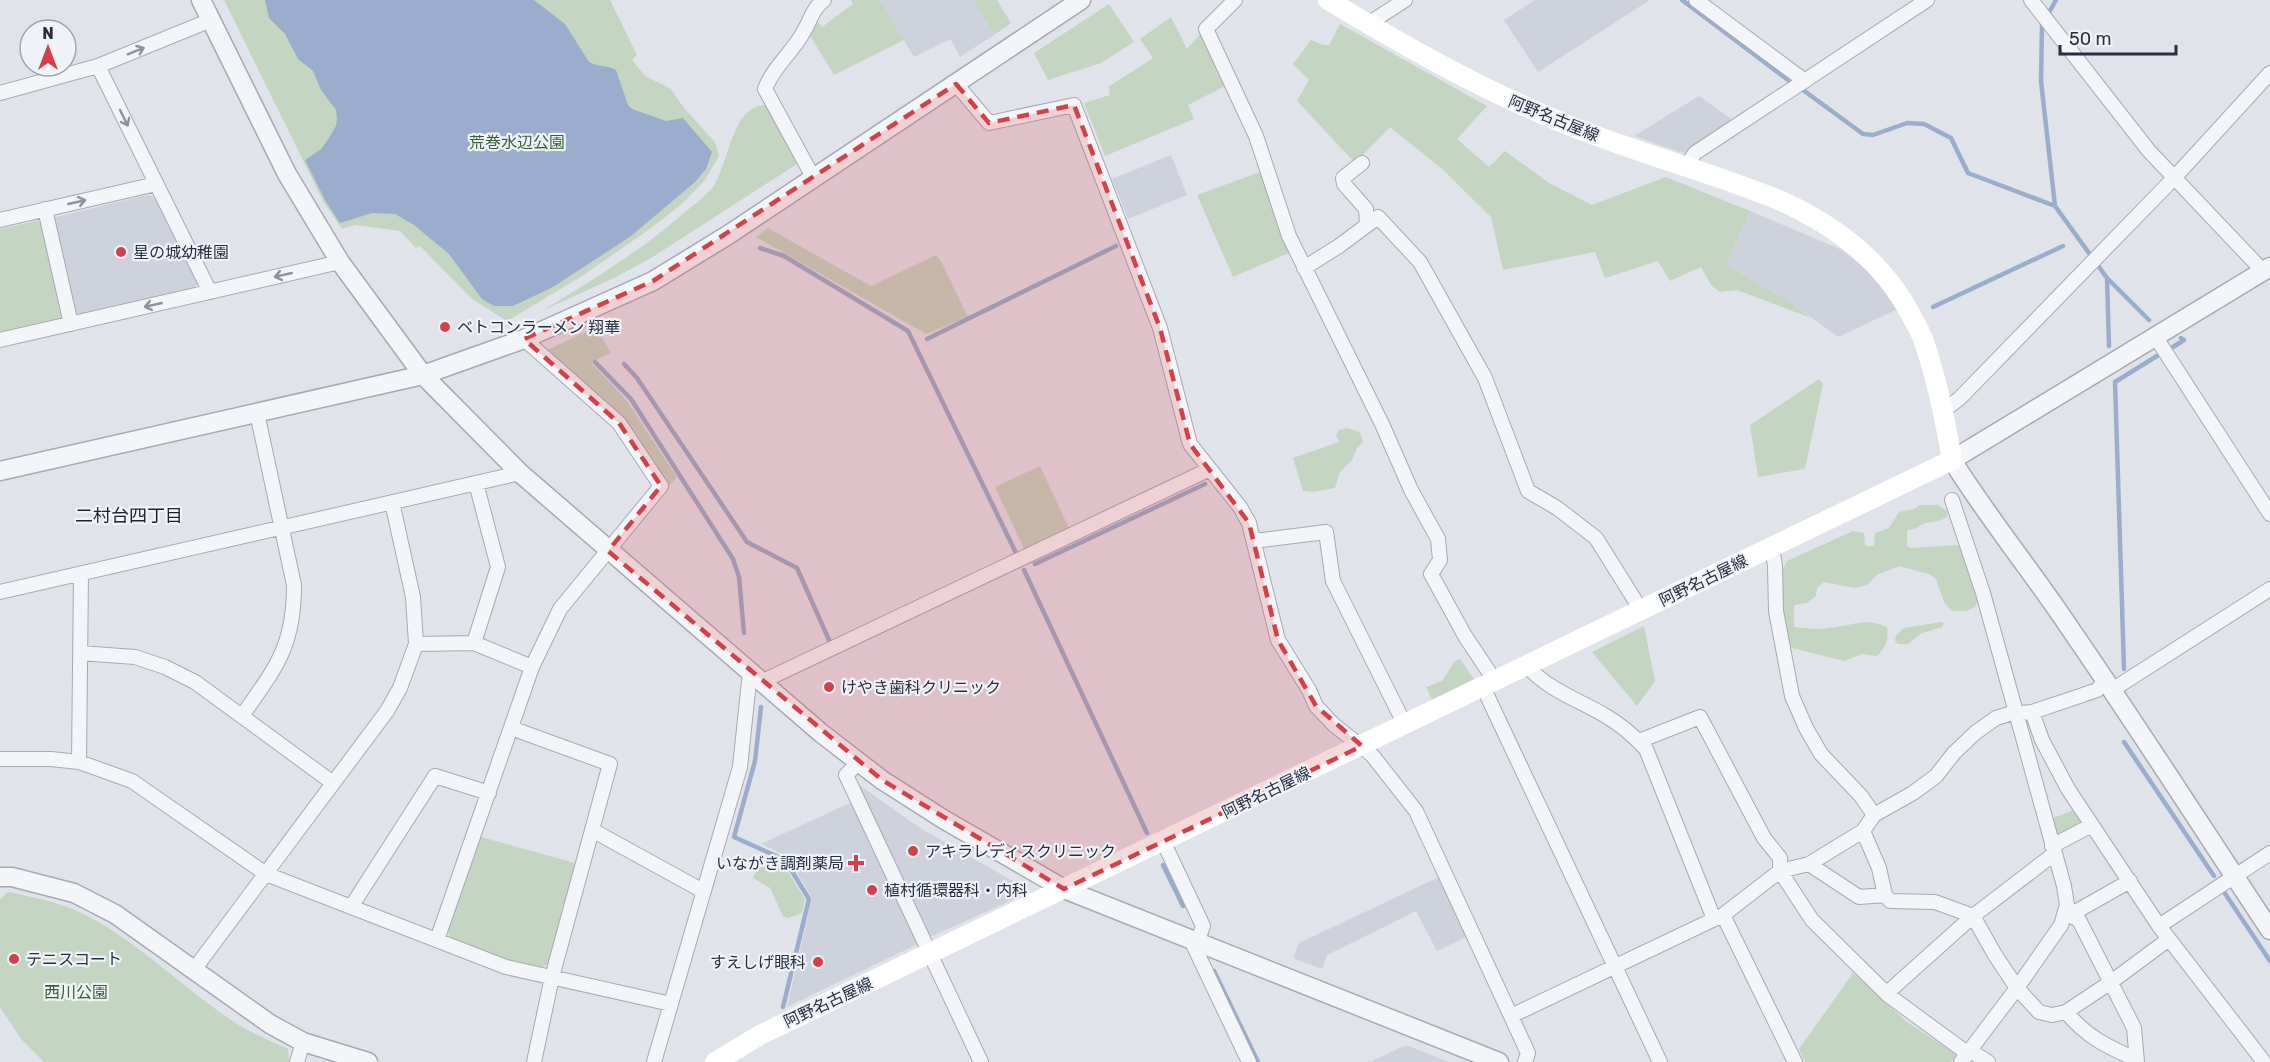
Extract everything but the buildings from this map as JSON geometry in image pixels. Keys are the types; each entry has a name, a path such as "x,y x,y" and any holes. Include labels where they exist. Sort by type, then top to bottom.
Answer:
{"main road":[{"name":"阿野名古屋線","path":"715,1062 760,1035 1952,460 1943,411 1923,338 1903,300 1884,274 1859,248 1830,226 1802,210 1771,197 1569,126 1507,99 1417,53 1329,0"}],"street":[{"path":"201,0 288,174 340,262 423,375 520,473 755,677 882,780 943,819 1064,888 1499,1062"},
{"path":"813,177 765,89 770,76 792,51 816,5 824,0"},
{"path":"0,471 423,375 524,339 653,281 728,236 813,177 1081,0"},
{"path":"1235,0 1206,29 1256,136 1289,236 1382,424 1411,490 1438,539 1440,560 1431,574 1489,684 1660,1062"},
{"path":"1368,24 1405,0"},
{"path":"1696,0 1804,81"},
{"path":"2031,0 2149,151 2266,269 1952,460 1973,493 2057,609 2270,930"},
{"path":"1685,167 1695,153 1925,1"},
{"path":"0,93 98,66 211,20"},
{"path":"98,66 210,292"},
{"path":"1943,411 1960,398 2174,178 2270,73"},
{"path":"956,84 989,123 1074,105 1160,328 1190,444 1240,507 1249,523 1278,640 1309,690 1316,706 1334,725 1372,755 1416,811 1528,1053 1526,1062"},
{"path":"1362,164 1342,178 1366,209 1367,224"},
{"path":"0,220 156,183"},
{"path":"45,210 71,324"},
{"path":"1304,268 1378,217 1420,262 1485,378 1528,492 1557,508 1596,538 1641,610"},
{"path":"0,340 340,262"},
{"path":"2155,336 2270,514"},
{"path":"437,940 532,667 560,609 661,486 619,423 524,339"},
{"path":"242,716 275,669 291,629 294,585 257,413"},
{"path":"755,677 1210,469"},
{"path":"0,592 520,473"},
{"path":"474,643 498,567 476,483"},
{"path":"1952,500 1983,593 2064,886 2067,905 2061,925 1966,1055"},
{"path":"193,971 387,711 400,688 416,644 413,597 392,502"},
{"path":"1254,541 1326,532 1333,580 1405,725"},
{"path":"1772,546 1776,611 1792,696 1821,754 1861,796 1874,815"},
{"path":"79,762 81,574"},
{"path":"1511,1016 1719,917 1780,871 1809,864 1863,831 1874,815 1913,793 1936,776 1954,753 1975,733 1996,718 2009,714 2032,712 2109,686 2270,589"},
{"path":"416,644 474,643 532,667"},
{"path":"80,652 135,657 165,667 195,682 333,783"},
{"path":"1527,666 1546,685 1608,717 1646,748 1719,917 1795,1062"},
{"path":"654,1062 740,767 755,677"},
{"path":"2032,712 2042,740 2057,770 2092,825 2159,926 2264,1062"},
{"path":"1639,741 1700,717 1764,838 1780,858 1780,871 1812,920 1914,1016 1966,1055 1988,1062"},
{"path":"511,728 610,764 552,977 534,1062"},
{"path":"0,759 51,759 79,762 132,781 266,874 506,967 671,1004"},
{"path":"859,762 846,775 981,1062"},
{"path":"351,907 435,776 489,793"},
{"path":"1887,993 1973,916 2053,850 2092,825"},
{"path":"592,830 703,891"},
{"path":"1863,831 1880,868 1885,895 1890,901 1935,902 1973,916 2017,988 2039,1012 2052,1015 2066,1012 2169,939"},
{"path":"1163,841 1203,926 1194,939"},
{"path":"2159,926 2270,853"},
{"path":"1809,864 1859,897 1885,895"},
{"path":"0,877 12,877 74,893 115,914 270,1024 303,1042 368,1062"},
{"path":"2065,913 2078,911 2130,881"},
{"path":"2065,913 2079,920 2134,1028 2136,1060 2101,1044 2080,1029 2066,1012"},
{"path":"1194,939 1249,1062"},
{"path":"297,1062 303,1042"}],"highlighted area":[{"path":"956,84 989,123 1074,105 1160,328 1190,444 1249,523 1278,640 1316,706 1362,746 1064,889 882,780 608,551 661,486 619,423 524,339 653,281"}],"shaded area":[{"path":"880,0 973,0 994,35 960,57 951,39 914,57"},
{"path":"1535,0 1650,0 1538,72 1504,20"},
{"path":"1699,96 1734,121 1683,153 1634,136"},
{"path":"1171,155 1187,195 1128,219 1112,179"},
{"name":"星の城幼稚園","path":"147,195 155,197 198,282 194,289 79,314 72,311 52,222 56,217"},
{"path":"1750,211 1842,250 1873,275 1898,309 1838,337 1792,303 1726,265"},
{"path":"858,784 920,828 1013,881 1014,899 930,936 859,794"},
{"path":"852,802 918,944 787,1007 812,898 787,856 761,844"},
{"path":"1439,877 1468,936 1437,951 1416,911 1327,955 1322,969 1293,958 1299,943"},
{"path":"1406,1045 1449,1062 1370,1062"}],"green space":[{"name":"荒巻水辺公園","path":"224,0 610,0 637,55 632,60 645,76 671,89 684,108 715,142 719,156 705,180 682,204 582,276 507,321 472,299 420,246 416,248 400,231 355,225 342,229 324,203"},
{"path":"851,0 880,0 904,40 834,75 809,34 814,17 822,27 853,4"},
{"path":"973,0 997,0 1011,23 994,35"},
{"path":"1109,4 1134,42 1101,63 1048,80 1034,53"},
{"path":"1171,17 1187,49 1202,32 1229,84 1188,105 1194,119 1105,156 1084,103 1110,95 1108,87 1153,58 1140,39"},
{"path":"1340,24 1487,106 1457,139 1489,167 1505,151 1549,183 1592,205 1666,177 1750,211 1726,265 1792,303 1811,318 1737,290 1720,292 1711,285 1701,267 1670,281 1658,261 1605,278 1595,252 1503,270 1491,217 1442,169 1390,127 1355,163 1297,101 1309,80 1293,64 1311,40 1329,45"},
{"path":"764,105 769,108 797,164 651,258 542,311 629,256 705,195 713,187 718,177 732,138 744,116 753,108"},
{"path":"1263,171 1291,252 1233,277 1197,195"},
{"path":"37,221 43,223 64,312 59,320 0,333 0,229"},
{"path":"768,228 871,286 936,255 968,317 926,334 756,237"},
{"path":"596,327 611,353 591,362 627,401 677,477 668,487 620,417 545,351"},
{"path":"1819,379 1823,384 1805,469 1758,477 1750,425"},
{"path":"1347,428 1360,432 1363,442 1357,448 1352,460 1340,472 1335,488 1313,492 1303,491 1293,458 1339,442 1336,435 1339,430"},
{"path":"1040,466 1070,530 1026,551 995,487"},
{"path":"1920,505 1938,505 1947,511 1947,517 1907,530 1907,546 1911,548 1957,545 1963,548 1977,601 1975,607 1966,611 1952,611 1944,602 1936,579 1929,574 1899,566 1877,575 1867,585 1855,588 1824,582 1817,588 1816,596 1807,603 1794,605 1794,627 1820,629 1862,622 1873,623 1887,627 1888,636 1885,646 1877,656 1862,654 1844,661 1792,648 1785,637 1783,609 1782,571 1787,561 1853,531 1864,533 1865,546 1874,546 1875,533 1889,528 1899,512 1914,509"},
{"path":"1944,623 1942,627 1920,634 1908,644 1898,644 1895,641 1896,635 1904,628"},
{"path":"1644,626 1655,681 1637,706 1592,652"},
{"path":"1460,659 1474,679 1432,700 1426,687 1442,681 1455,661"},
{"path":"2077,809 2087,824 2056,840 2050,819"},
{"path":"481,837 575,863 549,963 541,968 506,960 451,939 447,931"},
{"path":"763,856 783,864 805,899 802,913 788,918 783,916 770,888 753,878"},
{"name":"西川公園","path":"8,892 64,906 95,920 130,943 231,1020 288,1049 289,1062 44,1062 21,1039 0,1007 0,899"},
{"path":"1853,973 1907,1022 1957,1055 1951,1062 1805,1062 1799,1049"}],"water":[{"name":"荒巻水辺公園","path":"265,0 534,0 565,24 589,62 616,70 628,105 632,109 666,121 683,118 712,152 706,169 695,182 631,236 553,287 513,306 494,306 482,299 449,254 414,225 395,214 372,213 340,223 326,202 305,160 321,149 329,138 336,126 336,110 321,90 313,71 298,59 285,34 269,18"}],"waterway":[{"path":"1682,0 1788,80"},
{"path":"2056,0 2042,25 2041,81 2055,206 2107,278 2149,320"},
{"path":"1803,90 1863,134 1873,135 1907,123 1924,124 1951,138 1968,173 2055,206"},
{"path":"927,339 1116,246"},
{"path":"1933,307 2063,246"},
{"path":"760,248 784,256 908,331 1016,553"},
{"path":"2107,278 2109,346"},
{"path":"2173,347 2184,340 2181,338"},
{"path":"2124,669 2115,382 2157,356"},
{"path":"595,362 631,399 733,559 739,577 744,633"},
{"path":"624,364 637,378 747,542 797,568 829,640"},
{"path":"1035,564 1205,484"},
{"path":"1024,570 1147,833"},
{"path":"761,707 755,761 734,837 785,860 809,899 783,1007"},
{"path":"2124,742 2214,876"},
{"path":"1163,865 1183,906"},
{"path":"2224,892 2270,961"},
{"path":"1214,971 1258,1062"}],"place":[{"name":"星の城幼稚園","path":"121,252"},
{"name":"ベトコンラーメン 翔華","path":"445,327"},
{"name":"けやき歯科クリニック","path":"829,687"},
{"name":"アキラレディスクリニック","path":"913,851"},
{"name":"いながき調剤薬局","path":"856,863"},
{"name":"植村循環器科・内科","path":"872,890"},
{"name":"テニスコート","path":"14,959"},
{"name":"すえしげ眼科","path":"818,962"}],"district":[{"name":"二村台四丁目","path":"129,516"}]}
